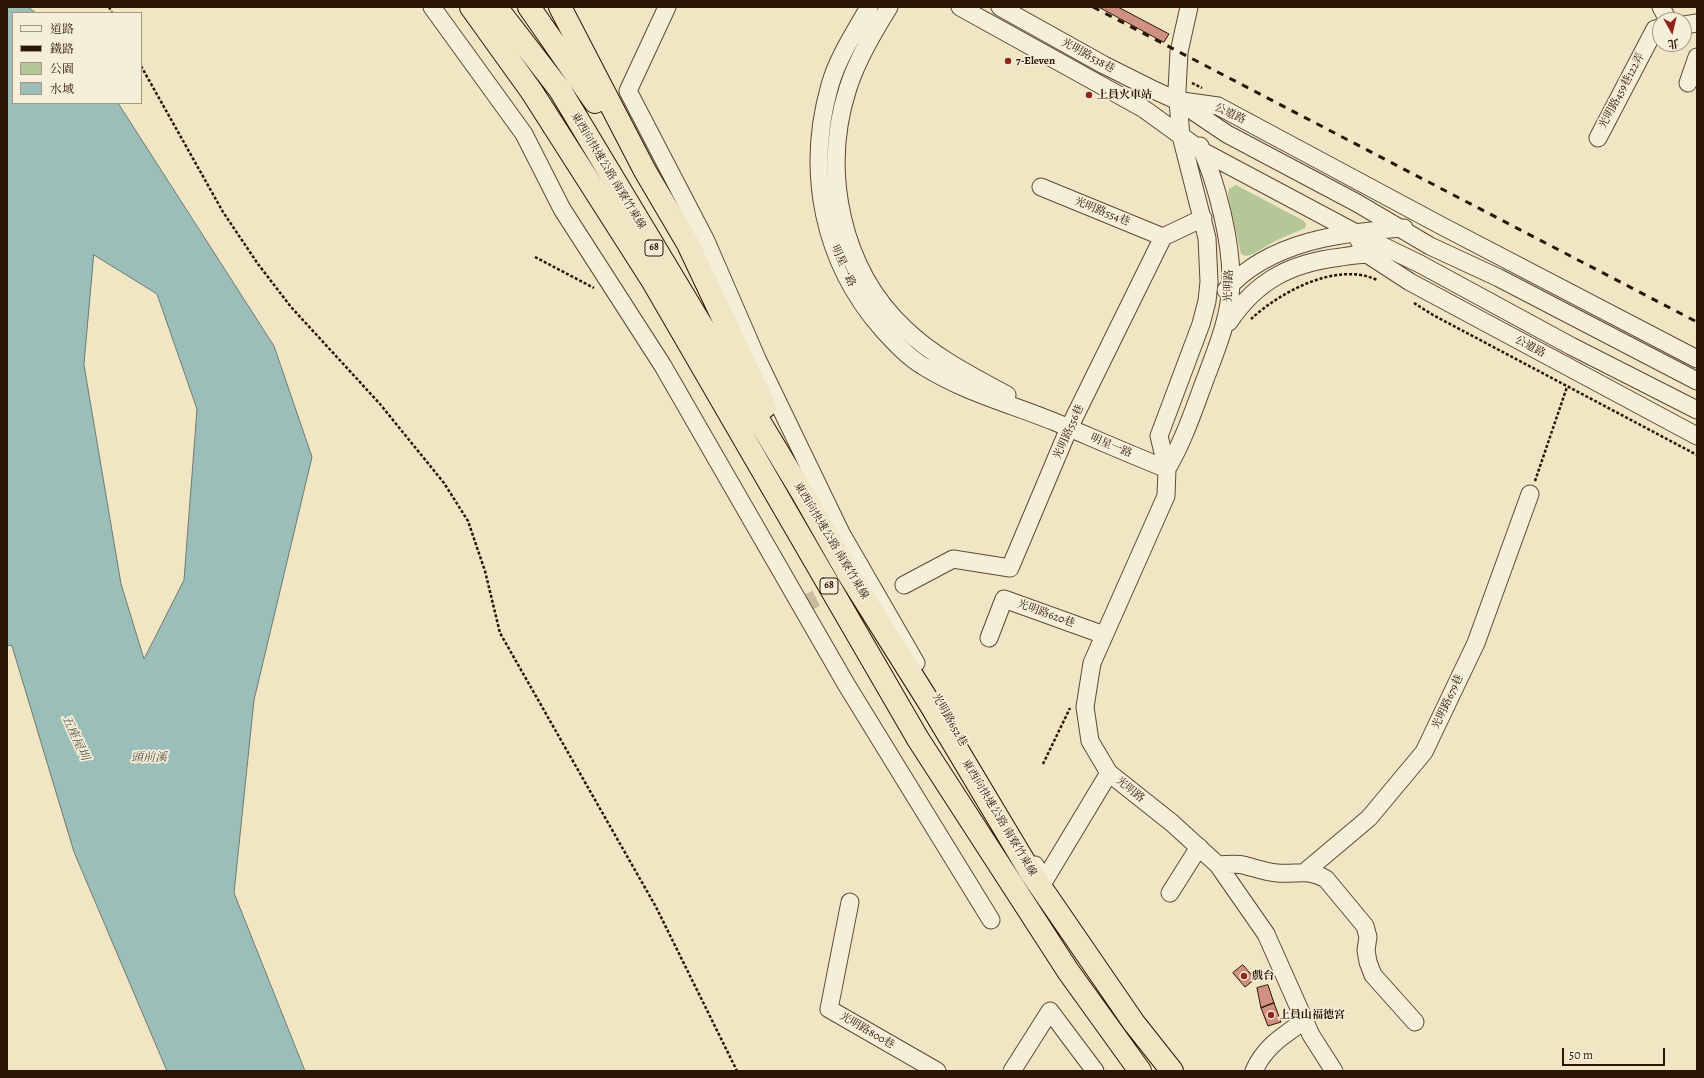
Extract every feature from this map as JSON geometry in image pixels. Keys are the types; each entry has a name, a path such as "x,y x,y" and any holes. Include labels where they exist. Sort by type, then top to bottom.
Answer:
{"highway":[{"path":"458,7 532,92"},
{"name":"東西向快速公路 南寮竹東線","path":"471,7 532,92 652,280 918,738 1068,971 1140,1071"},
{"name":"東西向快速公路 南寮竹東線","path":"496,7 560,90 803,494 849,575 1031,873 1134,1022 1172,1071"},
{"path":"530,7 645,171"},
{"path":"560,7 645,171 688,244 756,388 803,494"}],"street":[{"path":"432,7 524,134 562,209 663,366 846,684 991,920"},
{"name":"光明路652巷","path":"667,7 628,91 706,241 758,361 841,533 1044,881 1109,773"},
{"name":"明星一路","path":"869,7 846,49 830,84 822,122 818,161 823,206 834,248 851,285 867,311 893,341 921,365 956,385 1062,425 1167,469"},
{"name":"明星一路","path":"888,7 861,56 846,96 838,126 835,162 839,203 849,241 862,273 881,303 905,329 931,350 961,370 1062,425"},
{"name":"光明路538巷","path":"960,7 1144,109 1191,143"},
{"name":"光明路538巷","path":"1000,7 1156,92 1178,101"},
{"name":"光明路","path":"1167,469 1181,444 1218,344 1230,300 1231,284 1226,242 1219,203 1191,143 1178,101 1177,66 1189,7"},
{"name":"光明路459巷122弄","path":"1598,138 1652,35"},
{"path":"1688,83 1697,57"},
{"name":"光明路","path":"1178,101 1191,143 1207,244 1209,282 1207,301 1201,324 1159,436 1167,469 1166,496 1092,663 1085,707 1090,741 1109,773 1218,865 1266,934 1304,1021 1334,1071"},
{"name":"公道路","path":"1178,101 1218,106 1440,225 1697,359"},
{"name":"公道路","path":"1178,101 1227,134 1402,228 1430,246 1499,278 1697,382"},
{"name":"公道路","path":"1191,143 1354,232 1420,264 1570,346 1697,410"},
{"name":"光明路554巷","path":"1041,187 1163,237"},
{"path":"1163,237 1203,218"},
{"path":"1201,324 1216,301 1231,284 1250,269 1280,252 1299,245 1354,232 1440,225"},
{"name":"公道路","path":"1354,232 1367,254 1410,282 1697,436"},
{"name":"光明路556巷","path":"904,585 953,559 1010,568 1062,425 1163,237"},
{"name":"公道路","path":"1218,344 1228,322 1242,302 1273,278 1306,264 1367,254 1387,256 1420,264"},
{"path":"1524,344 1534,326"},
{"name":"光明路679巷","path":"1306,871 1369,818 1424,752 1476,643 1530,494"},
{"name":"光明路620巷","path":"989,638 1004,599 1104,635"},
{"path":"1170,893 1199,848"},
{"path":"1218,865 1242,864 1259,870 1279,873 1306,871 1318,874 1326,879 1365,926 1368,937 1366,950 1368,962 1373,975 1415,1022"},
{"name":"光明路800巷","path":"850,902 829,1008 937,1071"},
{"path":"1012,1071 1050,1011 1095,1071"},
{"path":"1254,1071 1261,1057 1277,1040 1304,1021"}],"path":[{"path":"142,68 223,212 258,264 291,307 380,404 444,483 468,521 485,571 500,633 656,907 737,1071"},
{"path":"535,257 597,291"},
{"path":"1247,324 1263,309 1286,293 1320,279 1358,275 1380,282"},
{"path":"1409,300 1433,315 1697,456"},
{"path":"1530,494 1567,387"},
{"path":"1043,764 1071,706"}],"green space":[{"path":"1236,185 1304,221 1306,224 1305,228 1275,241 1253,254 1246,256 1241,254 1228,195 1229,189"}],"water":[{"name":"頭前溪","path":"7,7 28,7 35,12 12,12 12,104 119,104 274,346 312,457 254,700 234,893 305,1071 167,1071 74,852 12,646 7,645","holes":["94,255 157,294 197,409 184,580 144,659 121,584 84,365"]}],"building":[{"path":"1099,7 1118,7 1169,34 1164,42"},
{"name":"戲台","path":"1243,965 1255,979 1245,987 1233,973"},
{"path":"1268,985 1274,1003 1261,1008 1257,988"},
{"name":"上員山福德宮","path":"1274,1003 1281,1022 1268,1026 1261,1008"}],"tunnel":[{"path":"801,606 843,585"}],"railway":[{"path":"1093,7 1697,322"}],"place":[{"name":"7-Eleven","path":"1008,61"},
{"name":"上員火車站","path":"1089,95"},
{"name":"戲台","path":"1244,976"},
{"name":"上員山福德宮","path":"1271,1015"}],"water label":[{"name":"五座屋圳","path":"75,738"}]}
